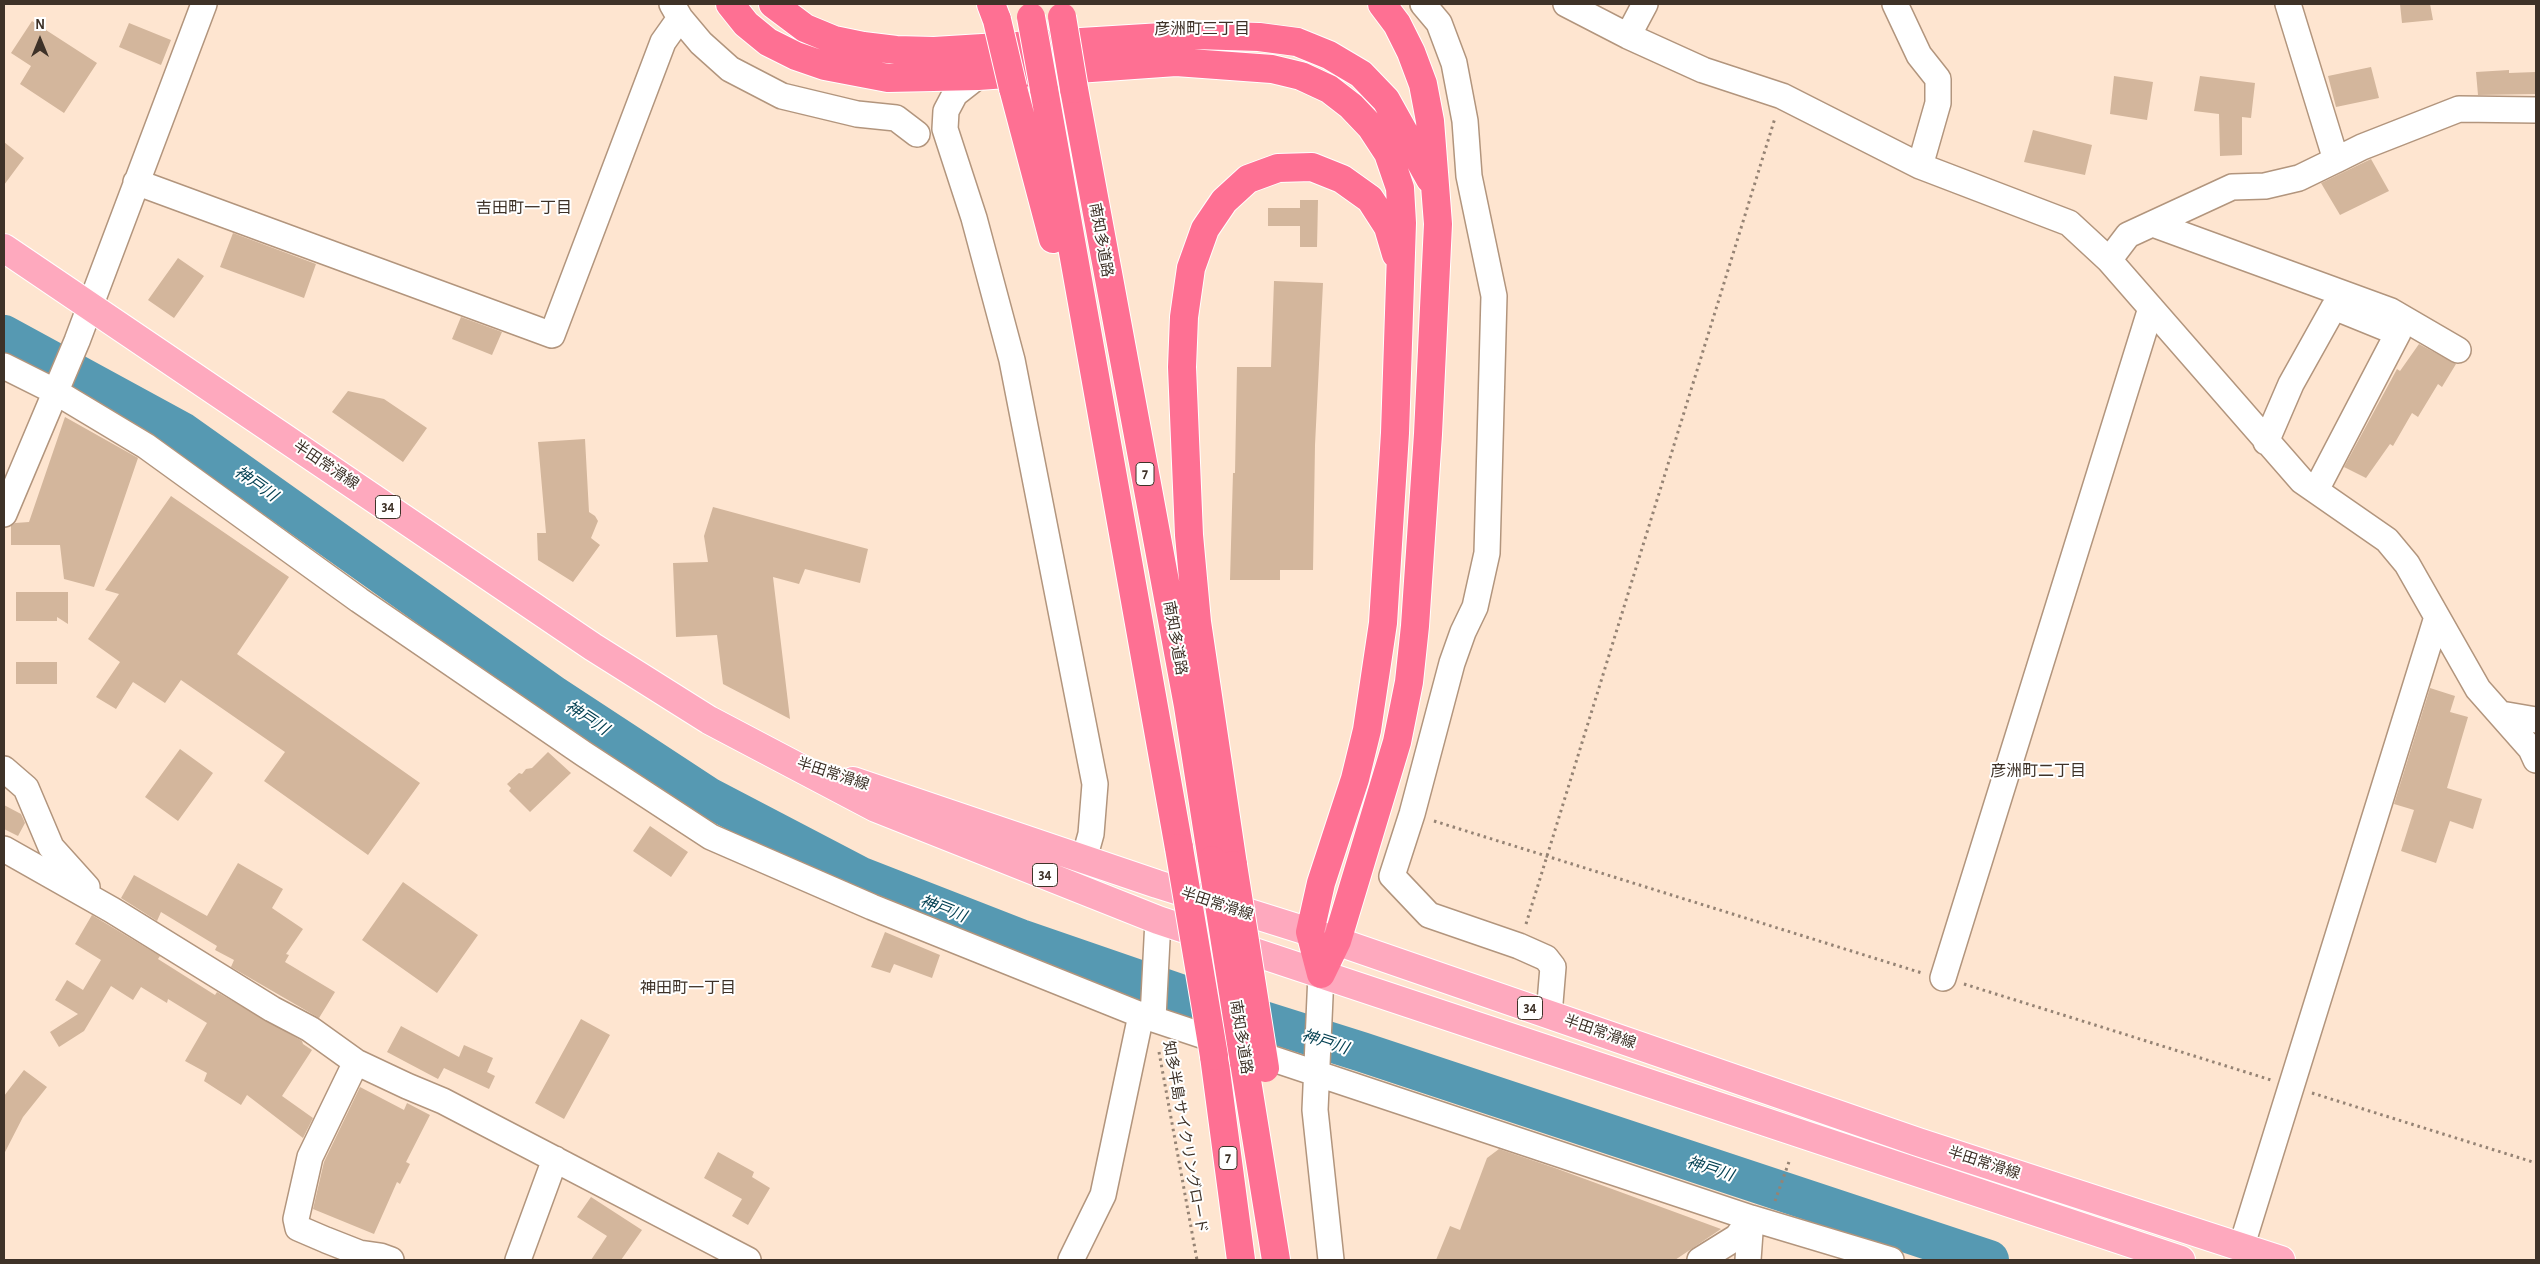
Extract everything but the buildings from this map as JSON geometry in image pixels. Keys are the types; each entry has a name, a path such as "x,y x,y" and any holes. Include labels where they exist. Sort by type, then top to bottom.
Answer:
{"highway":[{"path":"730,4 746,24 768,42 796,56 826,66 888,78 978,76 1176,62 1253,66 1301,76 1329,89 1351,106 1371,127 1388,153 1400,188 1402,223 1395,433 1383,623 1377,677 1367,730 1354,779 1321,883 1310,932 1321,986"},
{"path":"773,4 805,28 834,40 896,50 934,51 1195,35 1259,37 1297,42 1328,55 1361,74 1386,100 1434,186"},
{"path":"1321,986 1337,941 1397,742 1410,673 1416,626 1428,434 1438,224 1430,121 1423,84 1408,45 1397,24 1382,4"},
{"name":"南知多道路","path":"1030,10 1179,848 1214,1056 1241,1260"},
{"name":"南知多道路","path":"1061,11 1188,706 1222,863 1254,1065 1253,1111 1276,1260"},
{"path":"994,12 1044,198 1075,338 1092,356"},
{"path":"1222,863 1189,535 1182,367 1184,317 1191,268 1205,229 1224,201 1248,179 1278,168 1312,167 1342,179 1370,199 1388,227 1401,267"}],"main road":[{"name":"半田常滑線","path":"4,248 593,647 709,720 876,808 1158,933 2181,1260"},
{"name":"半田常滑線","path":"778,756 1259,918 1337,941 1918,1142 2281,1260"}],"street":[{"path":"4,514 77,341 204,4"},
{"path":"1423,4 1439,23 1454,63 1465,121 1469,176 1494,296 1487,553 1475,607 1462,632 1452,663 1412,814 1392,876 1429,915 1519,946 1546,958 1553,967 1549,1015"},
{"path":"1566,4 1628,36 1703,70 1782,96 1920,166 2070,223 2109,260 2302,481 2387,540 2407,564 2478,689 2531,750 2536,760"},
{"path":"1628,36 1645,4"},
{"path":"1895,4 1919,56 1938,78 1938,103 1920,166"},
{"path":"2288,4 2336,160"},
{"path":"136,182 552,335 676,11 701,43 730,69 782,96 858,114 896,118 917,134"},
{"path":"978,76 955,94 946,112 945,129 974,218 1012,360 1095,784 1091,834 1084,859"},
{"path":"2109,260 2128,235 2232,187 2265,186 2299,178 2362,147 2459,109 2536,110"},
{"path":"2153,224 2391,312 2458,350"},
{"path":"2266,442 2291,384 2334,307 2398,333 2316,490"},
{"path":"1943,978 2151,308"},
{"path":"11,369 56,392 146,446 359,600 584,754 711,837 872,907 1149,1013 1318,1072 1760,1220 1890,1260"},
{"path":"2241,1248 2437,617"},
{"path":"2501,714 2536,720"},
{"path":"4,769 26,788 51,847 74,875 112,910"},
{"path":"4,849 112,910 272,1009 310,1029 356,1062 443,1101 748,1260"},
{"path":"1071,1260 1103,1195 1149,1013 1158,933"},
{"path":"1321,986 1315,1110 1331,1260"},
{"path":"356,1062 310,1157 296,1219 298,1228 359,1253 378,1258"},
{"path":"518,1260 555,1159"},
{"path":"1700,1260 1738,1237 1760,1220"},
{"path":"1748,1260 1760,1220"}],"path":[{"path":"1519,946 1782,96"},
{"path":"1412,814 2536,1163"},
{"name":"知多半島サイクリングロード","path":"1149,1013 1197,1260"},
{"path":"1760,1220 1790,1159"}],"waterway":[{"name":"神戸川","path":"4,335 182,432 554,696 708,797 861,877 1020,939 1197,1000 1362,1052 1989,1260"}],"district":[{"name":"彦洲町三丁目","path":"1202,29"},
{"name":"吉田町一丁目","path":"524,208"},
{"name":"彦洲町二丁目","path":"2038,771"},
{"name":"神田町一丁目","path":"688,988"}]}
